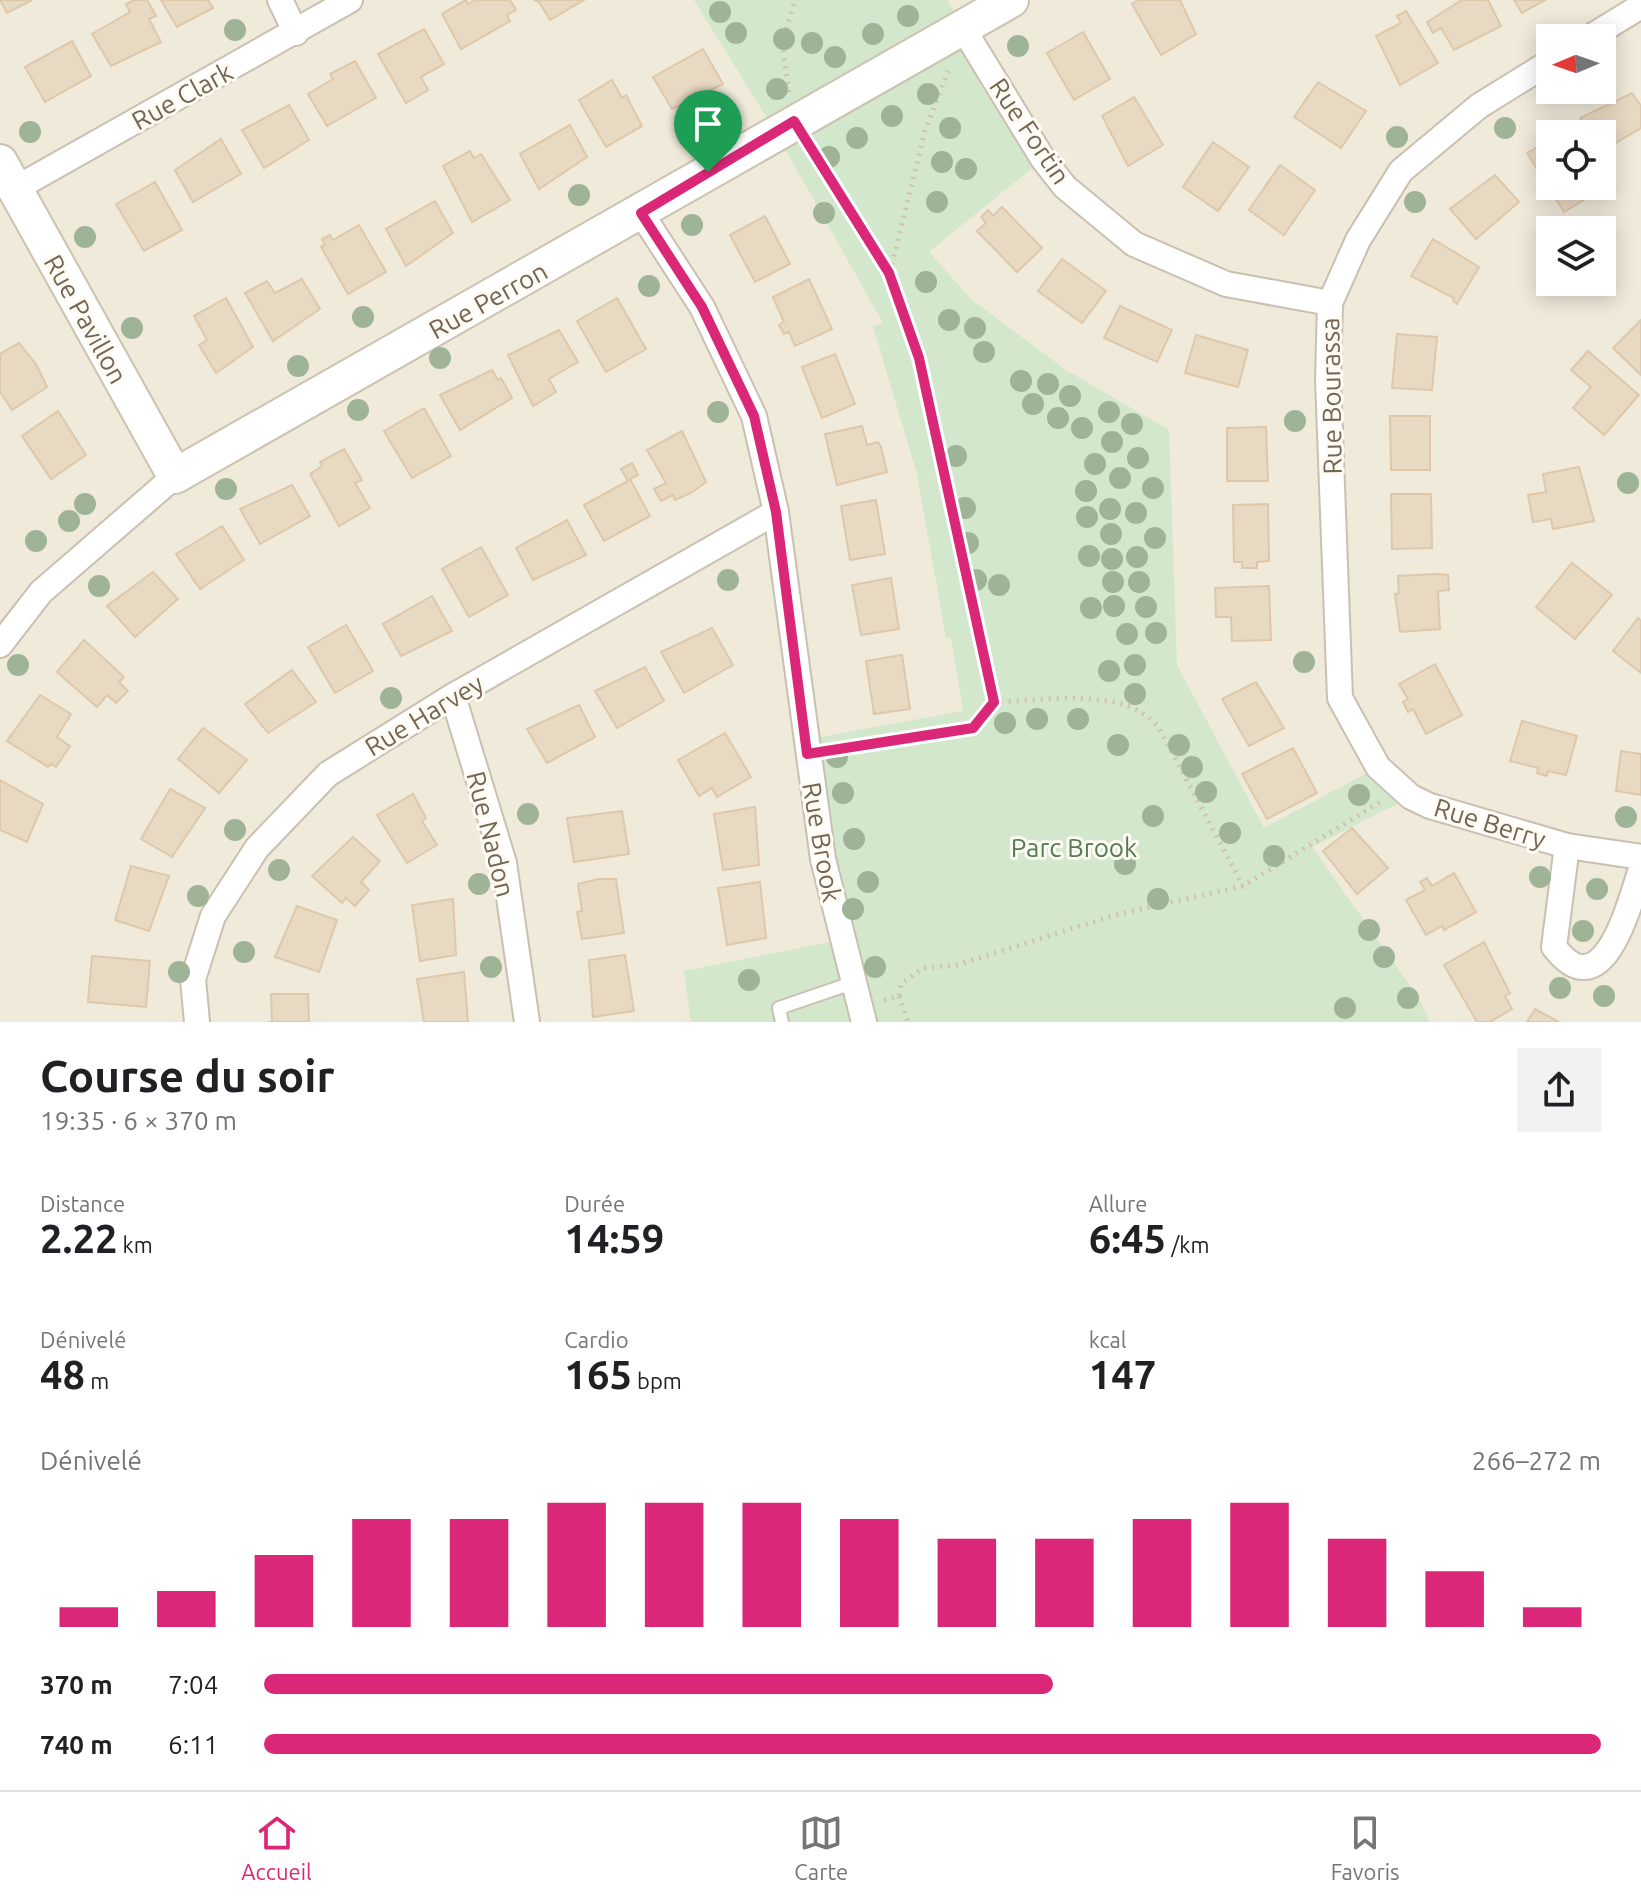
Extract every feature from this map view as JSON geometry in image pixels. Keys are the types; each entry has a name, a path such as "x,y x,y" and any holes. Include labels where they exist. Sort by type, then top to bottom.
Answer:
{"street":[{"path":"280,0 296,33"},
{"name":"Rue Clark","path":"7,176 296,33 350,0"},
{"name":"Rue Perron","path":"0,645 41,592 175,476 641,213 794,121 964,30 1011,0"},
{"path":"1612,24 1641,6"},
{"name":"Rue Fortin","path":"964,30 1043,159 1065,187 1134,244 1226,284 1330,303"},
{"name":"Rue Bourassa","path":"1378,767 1340,698 1328,380 1330,303 1358,240 1401,171 1479,106 1536,71"},
{"name":"Rue Pavillon","path":"7,176 175,476"},
{"name":"Rue Brook","path":"641,213 702,307 754,416 776,512 823,859 862,1015"},
{"name":"Rue Harvey","path":"197,1022 193,979 213,916 257,848 328,774 453,696 776,512"},
{"name":"Rue Nadon","path":"453,696 504,863 527,1022"},
{"name":"Rue Berry","path":"1378,767 1401,789 1430,806 1567,846 1641,857"},
{"name":"Rue Berry","path":"1567,846 1554,947 1567,964 1581,968 1603,960 1621,930 1641,869"}],"lane":[{"path":"782,1022 779,1008 852,983"}],"path":[{"path":"795,0 782,44 794,121 889,273 919,358 994,702"},
{"path":"889,273 925,131 964,30"},
{"path":"994,702 1106,700 1127,703 1148,715 1159,728 1243,886"},
{"path":"807,754 973,728 994,702"},
{"path":"908,1022 899,996 901,984 923,968 957,965 1115,915 1243,886 1401,789"},
{"path":"862,1015 899,996"}],"shaded area":[{"path":"0,0 1641,0 1641,1022 0,1022"}],"green space":[{"name":"Parc Brook","path":"694,0 947,0 1043,159 929,252 971,299 1066,370 1169,430 1177,665 1264,828 1378,767 1411,797 1312,847 1418,997 1430,1022 691,1022 684,971 840,940 804,740 963,711 951,638 946,638 917,474 873,326 883,323 775,131"}],"building":[{"path":"0,0 32,0 7,13"},
{"path":"134,0 147,0 156,16 149,19 161,42 111,66 92,34 130,12 126,4"},
{"path":"161,0 208,0 213,8 177,27"},
{"path":"466,0 468,4 475,0 510,0 516,10 507,15 510,21 461,49 442,14"},
{"path":"534,0 584,0 550,20 539,2"},
{"path":"1138,0 1180,0 1196,34 1161,55 1132,4"},
{"path":"1462,0 1488,0 1501,26 1454,50 1441,28 1433,33 1427,22"},
{"path":"1514,0 1545,0 1522,13"},
{"path":"1406,11 1438,63 1400,85 1376,36 1401,23 1397,16"},
{"path":"424,29 444,64 421,77 428,90 406,103 378,54"},
{"path":"1083,32 1110,79 1074,100 1047,53"},
{"path":"72,41 91,76 45,102 25,67"},
{"path":"703,49 723,84 672,109 653,77"},
{"path":"355,61 376,98 327,126 308,94 333,79 330,74"},
{"path":"612,80 622,98 626,95 642,126 606,147 579,100"},
{"path":"1318,82 1366,111 1341,148 1294,117"},
{"path":"1632,93 1641,106 1641,128 1616,143 1616,120 1580,118 1609,104 1616,104 1616,101"},
{"path":"1134,97 1163,145 1128,166 1102,116"},
{"path":"289,105 309,140 264,168 242,130"},
{"path":"570,125 587,157 539,189 520,154"},
{"path":"221,139 241,174 193,202 175,170"},
{"path":"1213,142 1249,167 1218,211 1183,187"},
{"path":"1536,148 1536,167 1527,153"},
{"path":"470,151 474,158 481,154 510,200 472,222 443,166"},
{"path":"1280,165 1315,190 1284,235 1249,210"},
{"path":"1495,175 1519,202 1476,239 1450,209"},
{"path":"155,182 182,230 144,251 116,204"},
{"path":"1556,200 1584,200 1564,212"},
{"path":"435,201 453,233 406,266 386,229"},
{"path":"1002,207 1042,248 1017,272 977,231 986,223 981,217 988,210 993,216"},
{"path":"765,216 790,264 755,282 730,235"},
{"path":"359,225 386,272 348,294 321,247 325,245 322,239 330,235 333,240"},
{"path":"1433,239 1479,267 1457,304 1454,298 1411,276"},
{"path":"1062,259 1106,291 1082,323 1038,291"},
{"path":"302,279 320,309 273,341 245,293 267,281 275,293"},
{"path":"809,279 832,329 795,346 789,332 784,334 779,325 784,322 773,297"},
{"path":"226,298 253,347 216,373 199,345 207,340 194,316"},
{"path":"617,298 646,349 606,372 577,321"},
{"path":"1120,306 1172,330 1157,362 1104,338"},
{"path":"1641,320 1641,375 1613,348"},
{"path":"559,330 578,362 549,379 556,392 533,406 508,355"},
{"path":"1397,334 1437,337 1432,390 1392,388"},
{"path":"1196,335 1248,350 1238,387 1185,373"},
{"path":"19,343 36,364 47,387 12,410 0,392 0,354"},
{"path":"1588,351 1639,395 1604,435 1573,408 1591,387 1571,370"},
{"path":"835,354 855,404 822,418 802,367"},
{"path":"492,370 498,380 501,378 512,398 460,430 440,395"},
{"path":"424,408 451,456 412,478 384,431"},
{"path":"58,411 86,455 51,479 22,436"},
{"path":"1390,416 1430,416 1430,470 1391,470"},
{"path":"862,426 867,445 878,442 881,447 887,472 837,485 825,434"},
{"path":"1266,427 1268,481 1227,481 1227,428"},
{"path":"682,431 706,482 675,500 673,495 661,501 654,489 666,483 647,450"},
{"path":"344,449 362,480 355,483 370,508 339,526 310,474 322,466 320,462"},
{"path":"632,463 638,475 630,479 650,516 604,541 584,505 628,481 621,469"},
{"path":"1579,467 1594,521 1553,529 1551,519 1533,522 1528,495 1546,492 1543,474"},
{"path":"292,485 310,516 260,544 240,509"},
{"path":"1391,494 1431,494 1432,548 1392,549"},
{"path":"876,500 885,554 850,560 841,506"},
{"path":"1268,504 1269,561 1257,562 1257,568 1242,568 1242,562 1234,562 1233,505"},
{"path":"567,520 586,555 533,580 516,548"},
{"path":"222,526 244,560 200,589 176,554"},
{"path":"481,547 508,595 469,617 442,569"},
{"path":"1572,563 1612,595 1575,639 1536,607"},
{"path":"153,572 178,599 135,637 107,606"},
{"path":"1448,575 1449,590 1438,591 1440,629 1400,632 1395,594 1399,593 1398,576"},
{"path":"891,578 899,629 861,635 852,585"},
{"path":"1269,586 1271,640 1232,641 1231,617 1216,617 1215,588"},
{"path":"432,596 452,631 401,656 383,624"},
{"path":"1638,618 1641,621 1641,673 1613,651"},
{"path":"346,625 373,671 335,693 308,647"},
{"path":"712,628 733,665 684,693 661,652"},
{"path":"84,640 124,677 119,682 128,691 116,703 107,695 97,707 57,672"},
{"path":"902,655 910,709 874,714 866,661"},
{"path":"1435,664 1462,715 1426,734 1413,709 1408,712 1403,702 1408,699 1399,684"},
{"path":"645,667 664,701 617,728 595,691"},
{"path":"292,670 316,702 268,733 245,704"},
{"path":"1256,682 1284,728 1249,746 1222,699"},
{"path":"40,695 71,714 57,737 70,746 56,767 51,764 48,767 7,741"},
{"path":"579,705 595,737 547,763 527,729"},
{"path":"1522,721 1577,736 1566,775 1548,771 1547,776 1537,773 1538,768 1510,761"},
{"path":"203,728 247,760 219,793 178,759"},
{"path":"725,733 751,777 717,797 712,788 699,796 678,760"},
{"path":"1293,748 1317,793 1267,819 1242,774"},
{"path":"1621,751 1641,754 1641,795 1616,791"},
{"path":"0,780 43,804 27,842 0,830"},
{"path":"170,789 205,808 172,857 141,839"},
{"path":"413,794 426,818 422,821 437,845 407,863 377,815"},
{"path":"755,807 759,865 723,870 714,814"},
{"path":"622,811 629,854 574,862 567,818"},
{"path":"1352,828 1388,868 1357,894 1323,851"},
{"path":"353,837 380,861 361,882 369,890 355,906 346,898 342,903 312,876"},
{"path":"131,866 169,876 149,931 115,920"},
{"path":"1454,873 1476,912 1444,930 1442,926 1426,935 1406,900 1425,890 1420,882 1427,878 1432,886"},
{"path":"616,879 624,933 582,939 577,912 582,911 578,884"},
{"path":"760,882 766,938 727,945 718,888"},
{"path":"453,899 456,955 420,961 412,905"},
{"path":"297,906 337,920 319,972 275,957"},
{"path":"1484,942 1510,993 1505,996 1512,1009 1490,1022 1477,1022 1444,965"},
{"path":"625,955 634,1011 593,1017 589,960"},
{"path":"92,956 150,961 146,1007 88,1002"},
{"path":"464,972 468,1022 424,1022 417,979"},
{"path":"271,994 308,994 309,1022 272,1022"},
{"path":"1535,1009 1559,1022 1527,1022"}],"route":[{"path":"794,121 889,273 919,358 994,702 973,728 807,754 776,512 754,416 702,307 641,213 708,172 794,121"}]}
